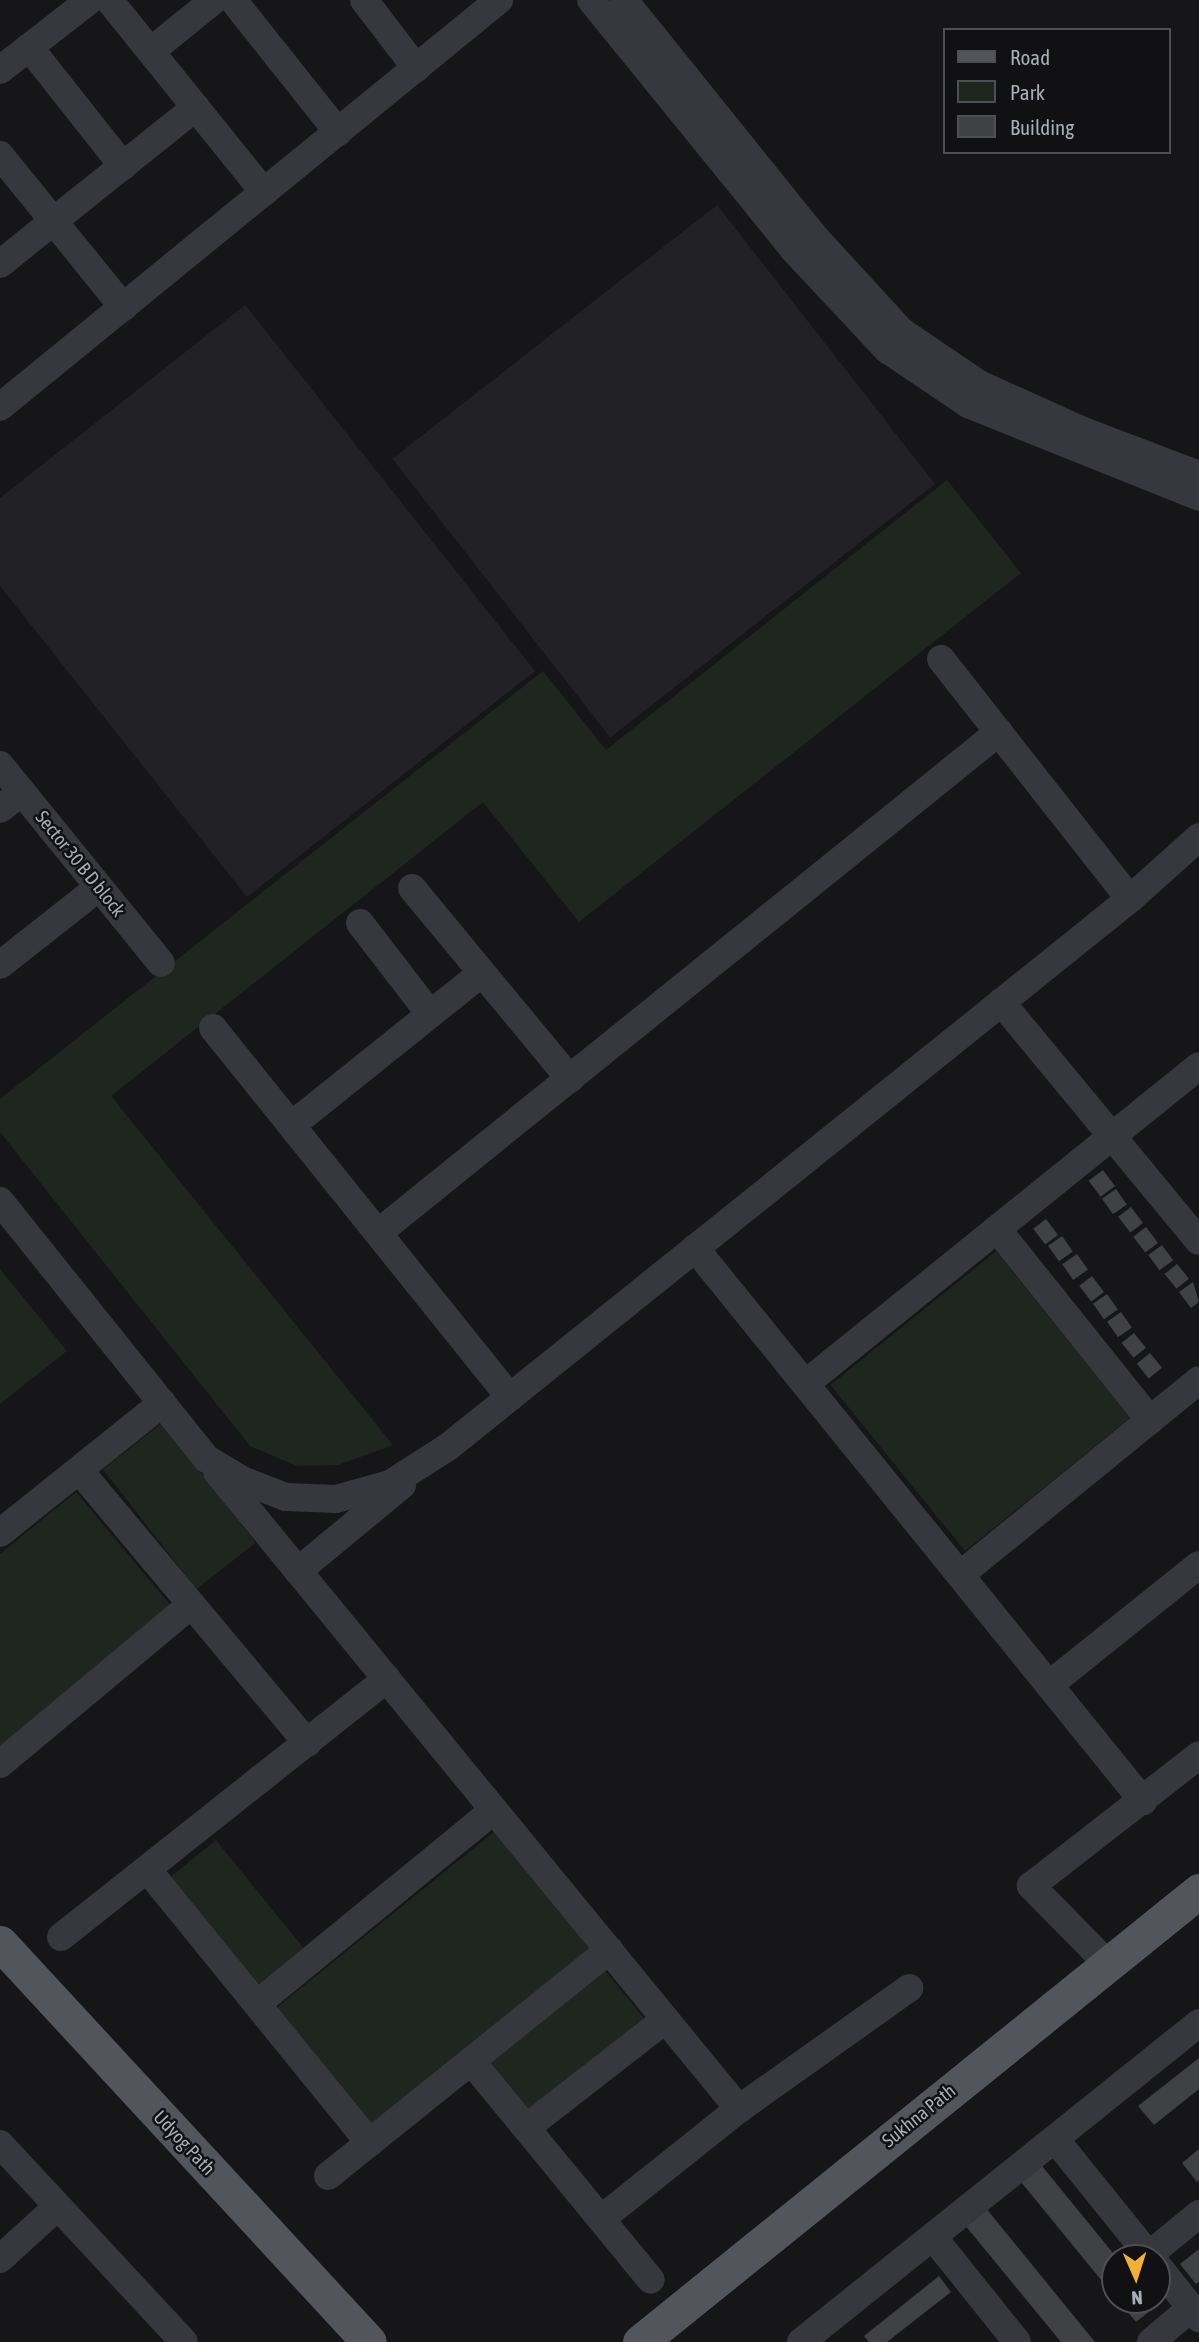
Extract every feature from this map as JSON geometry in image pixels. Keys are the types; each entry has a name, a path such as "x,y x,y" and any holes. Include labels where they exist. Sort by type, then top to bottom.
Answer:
{"main road":[{"name":"Sukhna Path","path":"640,2342 1199,1891"},
{"name":"Sukhna Path","path":"675,2342 1199,1919"},
{"name":"Udyog Path","path":"0,1942 369,2342"},
{"name":"Udyog Path","path":"0,1977 338,2342"}],"street":[{"path":"0,70 90,0"},
{"path":"109,0 264,192"},
{"path":"233,0 338,132"},
{"path":"364,0 416,68"},
{"path":"0,407 499,0"},
{"path":"591,0 793,249 888,350 968,404 1199,497"},
{"path":"624,0 812,234 901,331 979,384 1081,430 1199,475"},
{"path":"151,51 205,3"},
{"path":"29,47 123,166"},
{"path":"0,264 196,107"},
{"path":"0,155 123,307"},
{"path":"941,659 1129,898"},
{"path":"378,1233 999,732"},
{"name":"Sector 30 B D block","path":"0,765 11,800 99,887 161,963"},
{"path":"298,1571 1129,898 1199,837"},
{"path":"0,965 99,887"},
{"path":"412,888 570,1079"},
{"path":"360,923 430,1014"},
{"path":"292,1125 482,973"},
{"path":"1001,1002 1199,1241"},
{"path":"213,1027 510,1397"},
{"path":"805,1384 1199,1066"},
{"path":"2,1207 739,2109"},
{"path":"997,1229 1150,1420"},
{"path":"695,1248 1143,1801"},
{"path":"960,1575 1199,1380"},
{"path":"0,1533 162,1404"},
{"path":"207,1459 244,1481 286,1497 336,1499 390,1484 448,1447"},
{"path":"79,1470 307,1743"},
{"path":"1049,1685 1199,1565"},
{"path":"0,1764 191,1605"},
{"path":"61,1937 387,1679"},
{"path":"1108,1964 1031,1886 1199,1755"},
{"path":"257,2004 494,1810"},
{"path":"147,1869 370,2143"},
{"path":"328,2176 609,1950"},
{"path":"601,2218 739,2109 909,1988"},
{"path":"526,2127 666,2019"},
{"path":"801,2342 1199,2023"},
{"path":"471,2061 650,2280"},
{"path":"1055,2139 1140,2244"},
{"path":"0,2144 184,2342"},
{"path":"0,2259 57,2207"},
{"path":"1168,2244 1199,2214"},
{"path":"933,2237 1017,2342"},
{"path":"1151,2342 1195,2313 1171,2283"}],"shaded area":[{"path":"717,205 935,484 610,738 392,459"},
{"path":"245,305 535,671 247,897 0,586 0,498"}],"green space":[{"path":"947,480 1021,573 579,922 483,802 111,1096 393,1445 338,1465 297,1466 250,1446 0,1132 0,1099 543,671 606,750"},
{"path":"996,1251 1131,1417 965,1551 830,1385"},
{"path":"0,1269 67,1351 0,1404"},
{"path":"162,1423 256,1543 196,1589 103,1469"},
{"path":"76,1492 172,1607 0,1748 0,1554"},
{"path":"495,1831 592,1951 374,2128 277,2008"},
{"path":"216,1840 303,1948 258,1985 171,1877"},
{"path":"604,1969 645,2020 528,2115 487,2064"}],"building":[{"path":"1103,1170 1115,1186 1101,1197 1089,1181"},
{"path":"1116,1189 1127,1205 1113,1214 1102,1199"},
{"path":"1131,1207 1143,1223 1130,1233 1118,1217"},
{"path":"1046,1219 1058,1235 1045,1245 1033,1229"},
{"path":"1146,1227 1158,1243 1145,1253 1133,1237"},
{"path":"1062,1236 1073,1252 1059,1261 1048,1246"},
{"path":"1162,1245 1173,1260 1159,1270 1148,1255"},
{"path":"1077,1254 1088,1270 1073,1280 1062,1264"},
{"path":"1177,1264 1189,1279 1177,1289 1165,1274"},
{"path":"1092,1276 1104,1292 1091,1302 1079,1286"},
{"path":"1193,1282 1199,1302 1191,1308 1179,1292"},
{"path":"1107,1294 1118,1310 1104,1319 1093,1304"},
{"path":"1121,1312 1132,1328 1118,1337 1107,1322"},
{"path":"1134,1333 1146,1348 1134,1358 1122,1343"},
{"path":"1150,1353 1162,1368 1149,1378 1137,1364"},
{"path":"1199,2058 1199,2089 1154,2125 1138,2106"},
{"path":"1199,2149 1199,2180 1197,2182 1182,2163"},
{"path":"1042,2166 1106,2244 1101,2244 1101,2280 1021,2182"},
{"path":"985,2207 1095,2342 1061,2342 964,2224"},
{"path":"1199,2249 1199,2282 1196,2284 1180,2264"},
{"path":"939,2276 951,2292 887,2342 869,2342 864,2336"},
{"path":"1129,2314 1146,2314 1136,2322"}]}
